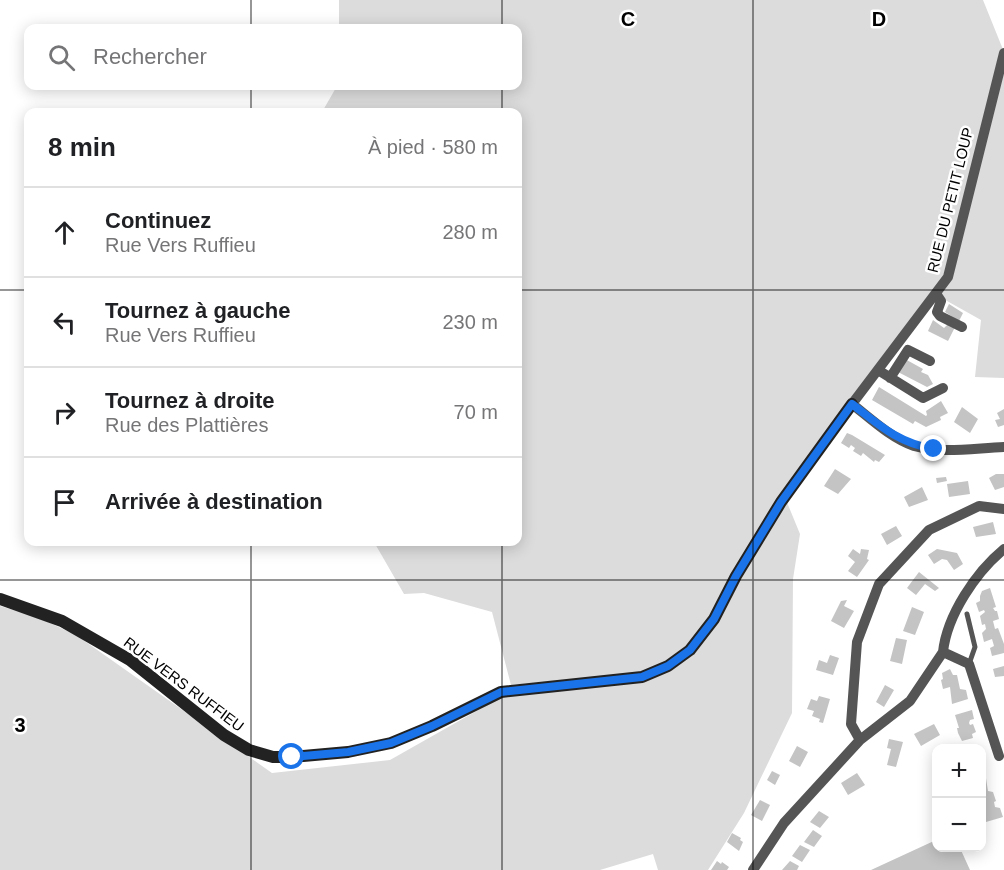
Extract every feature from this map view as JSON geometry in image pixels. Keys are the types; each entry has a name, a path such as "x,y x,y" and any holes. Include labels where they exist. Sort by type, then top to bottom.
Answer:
{"street":[{"name":"RUE DU PETIT LOUP","path":"852,404 948,277 1004,53"},
{"path":"937,294 941,301 937,312 940,316 962,327"},
{"path":"890,378 908,350 930,361"},
{"path":"878,370 923,398 943,388"},
{"path":"852,404 886,431 914,445 934,449 1004,447"},
{"name":"RUE VERS RUFFIEU","path":"0,599 62,621 130,660 224,735 249,750 273,758 348,752 391,743 432,726 501,692 642,677 668,666 690,650 714,619 736,576 781,502 852,404"},
{"path":"860,740 851,724 857,642 879,584 929,530 979,506 1004,508"},
{"path":"753,870 784,823 860,740 910,700 943,652 944,643 961,601 988,561 1004,549"},
{"path":"943,652 969,664 999,756"}],"lane":[{"path":"967,614 975,647 969,664"}],"shaded area":[{"path":"339,0 983,0 1004,52 1004,378 975,377 981,320 940,297 939,291 784,495 800,534 793,579 792,713 744,813 708,870 658,870 653,854 600,870 0,870 0,606 37,617 76,635 272,773 390,760 503,696 588,678 511,685 492,612 424,593 404,594 376,546 522,546 522,108 324,108 335,90 522,90 522,24 339,24"}],"building":[{"path":"949,304 963,313 959,321 945,312"},
{"path":"933,320 944,328 949,323 955,327 948,341 928,331"},
{"path":"905,359 923,369 921,372 928,375 933,384 927,387 898,372"},
{"path":"879,387 926,416 926,411 941,401 948,413 940,417 941,420 926,427 915,421 913,424 872,400"},
{"path":"962,407 978,419 970,433 954,422"},
{"path":"1004,409 1004,425 998,427 995,420 1000,419 997,413"},
{"path":"847,433 885,455 879,462 875,460 874,462 863,453 861,456 853,451 855,448 851,445 849,448 841,443"},
{"path":"835,469 851,479 838,494 824,486"},
{"path":"996,474 1004,474 1004,487 995,490 989,478"},
{"path":"946,477 947,481 937,483 936,478"},
{"path":"968,481 970,494 949,497 947,484"},
{"path":"922,487 928,500 909,507 904,497"},
{"path":"993,522 996,534 976,537 973,527"},
{"path":"896,526 902,536 887,545 881,534"},
{"path":"853,549 860,554 861,549 869,550 867,559 869,560 857,577 848,571 855,562 848,556"},
{"path":"937,549 957,553 963,564 954,570 947,560 942,559 934,564 928,555"},
{"path":"919,572 939,588 935,591 925,584 916,595 907,588"},
{"path":"990,588 996,607 993,608 997,611 999,619 993,621 995,629 998,628 1004,644 1004,653 992,656 990,648 994,646 992,639 984,642 982,633 986,629 985,624 982,625 980,616 985,612 984,610 979,612 976,603 980,601 982,591"},
{"path":"847,600 844,606 854,611 844,628 831,621 841,601"},
{"path":"912,607 924,612 915,635 903,631"},
{"path":"896,638 907,640 902,664 890,661"},
{"path":"830,655 839,658 833,675 816,670 819,660 827,663"},
{"path":"1004,666 1004,676 995,677 993,669"},
{"path":"950,669 953,675 957,675 960,689 966,690 968,699 952,704 950,687 943,689 941,680 943,679 942,673"},
{"path":"885,685 894,690 884,707 876,702"},
{"path":"819,696 830,699 823,723 812,716 814,711 807,709 811,699 817,701"},
{"path":"972,710 974,719 969,723 973,724 976,732 972,734 973,738 962,741 955,715"},
{"path":"934,724 940,735 921,746 914,734"},
{"path":"889,739 903,742 896,767 887,765 891,749 887,748"},
{"path":"797,746 808,752 800,767 789,761"},
{"path":"772,771 780,775 775,785 767,780"},
{"path":"857,773 865,785 848,795 841,783"},
{"path":"986,778 988,791 993,792 996,801 994,802 995,807 1000,808 1003,817 986,822"},
{"path":"760,800 770,805 762,821 751,815"},
{"path":"819,811 829,817 820,828 810,822"},
{"path":"813,830 822,836 814,847 804,842"},
{"path":"732,833 741,838 743,842 739,851 727,842"},
{"path":"932,842 932,852 962,852 970,870 871,870"},
{"path":"800,845 810,850 802,862 792,856"},
{"path":"717,861 729,867 727,870 711,870"},
{"path":"790,861 799,866 797,870 782,870"}],"route":[{"path":"292,757 348,752 391,743 432,726 501,692 642,677 668,666 690,650 714,619 736,576 781,502 852,404 886,431 914,445 934,449"}]}
